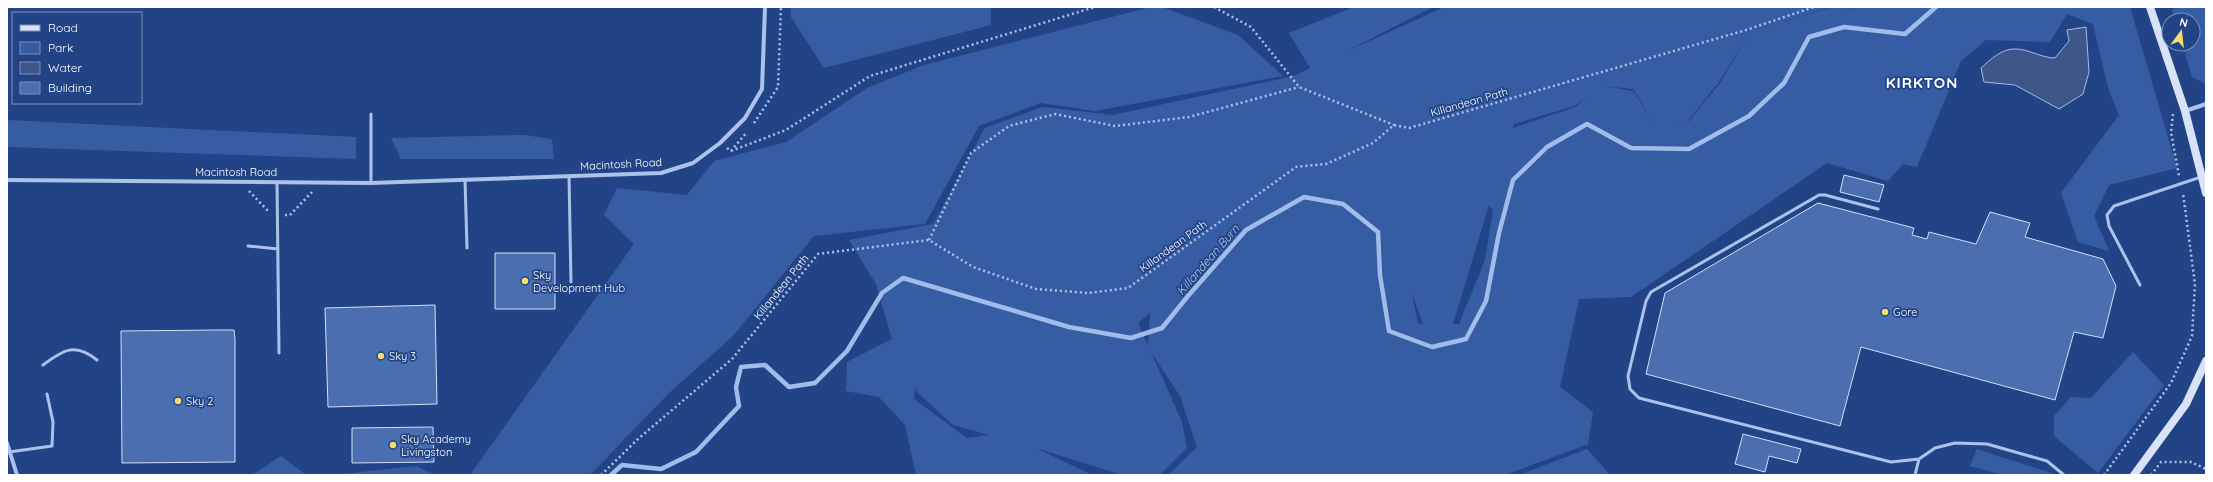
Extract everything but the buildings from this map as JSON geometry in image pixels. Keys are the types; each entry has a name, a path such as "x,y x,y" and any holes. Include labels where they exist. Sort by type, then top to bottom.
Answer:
{"main road":[{"path":"2150,7 2185,111 2206,193"},
{"path":"2134,475 2186,404 2206,361"}],"street":[{"name":"Macintosh Road","path":"7,180 371,183 661,173 692,163 720,143 745,118 762,89 766,7"},
{"path":"2185,111 2206,104"},
{"path":"7,443 17,475"}],"lane":[{"path":"371,114 371,183"},
{"path":"569,176 571,282"},
{"path":"2140,285 2109,226 2107,215 2114,206 2202,177"},
{"path":"465,180 467,248"},
{"path":"277,182 279,352"},
{"path":"1878,209 1819,195 1652,292 1646,301 1628,376 1630,390 1639,398 1892,462 1919,459 1935,448 1955,443 1987,444 2047,461 2064,475"},
{"path":"248,246 278,248"},
{"path":"43,365 59,353 74,349 87,352 97,360"},
{"path":"9,452 52,446 53,422 47,394"},
{"path":"1915,475 1919,459"}],"path":[{"path":"720,143 730,151 786,130 870,76 1095,7"},
{"path":"1214,7 1251,27 1299,87 1394,125"},
{"name":"Killandean Path","path":"601,475 638,439 732,359 818,254 929,240 973,267 1036,289 1088,293 1128,288 1296,167 1326,164 1373,143 1394,125 1409,128 1746,30 1814,7"},
{"path":"929,240 971,153 1010,126 1055,114 1115,126 1189,117 1299,87"},
{"path":"2104,475 2171,383 2192,336 2195,284 2181,183 2171,132 2173,108"},
{"path":"2151,475 2161,462 2191,462 2206,469"}],"green space":[{"path":"791,7 991,7 991,25 824,68 791,17"},
{"path":"1151,7 1162,7 1238,35 1283,76 1095,111 1041,103 979,126 925,224 814,236 733,336 669,393 590,475 470,475 634,244 604,215 617,188 687,195 714,161 786,142 867,88 924,65"},
{"path":"1354,7 1433,7 1343,53 1444,7 1831,7 1750,32 1833,7 1842,7 1857,11 1845,7 2130,7 2177,168 2109,185 2094,216 2109,251 2078,242 2061,193 2119,115 2108,88 2093,24 2067,14 2050,42 1986,40 1961,61 1917,167 1903,164 1888,181 1827,163 1631,297 1579,299 1560,387 1593,412 1588,444 1505,475 1168,475 1197,447 1180,396 1151,352 1182,422 1187,448 1160,475 1122,475 1036,448 1092,475 916,475 905,425 879,397 846,391 847,362 892,339 876,284 849,240 933,224 985,128 1043,107 1113,115 1294,76 1310,68 1289,33","holes":["1749,34 1720,83 1688,122 1672,124 1687,122 1719,82","1604,86 1633,89 1656,126 1633,91","1586,98 1575,107 1513,128 1514,124 1574,106","1489,205 1493,210 1485,260 1459,324 1453,324","1412,293 1423,324 1418,324","1150,313 1148,346 1138,323","915,387 918,393 953,425 989,435 967,438 914,399"]},
{"path":"2177,7 2206,7 2206,84 2192,77 2184,52 2201,52 2201,12 2173,12 2172,10"},
{"path":"7,120 356,137 356,159 7,147"},
{"path":"524,135 552,139 554,159 401,159 391,138"},
{"path":"2133,352 2164,385 2098,473 2054,436 2054,416 2071,397 2091,398"},
{"path":"1587,449 1610,475 1519,475"},
{"path":"1977,449 2054,475 2003,475 1970,466"},
{"path":"281,456 306,475 252,475"},
{"path":"416,466 435,475 333,475"}],"water":[{"path":"2086,27 2089,72 2083,94 2059,109 2015,85 1984,82 1981,68 2001,52 2011,49 2021,49 2045,57 2055,58 2069,41 2067,30"}],"waterway":[{"name":"Killandean Burn","path":"611,475 622,465 661,469 696,452 739,406 736,387 741,367 765,365 789,387 815,383 847,351 882,293 903,278 1069,327 1131,338 1162,328 1246,230 1304,197 1343,204 1378,232 1380,275 1389,331 1432,347 1466,339 1486,301 1499,233 1513,180 1547,147 1587,124 1631,148 1689,149 1749,116 1784,83 1809,37 1844,27 1905,34 1936,7"}],"place":[{"name":"Sky Development Hub","path":"525,281"},
{"name":"Gore","path":"1885,312"},
{"name":"Sky 3","path":"381,356"},
{"name":"Sky 2","path":"178,401"},
{"name":"Sky Academy Livingston","path":"393,445"}],"district":[{"name":"KIRKTON","path":"1922,83"}]}
